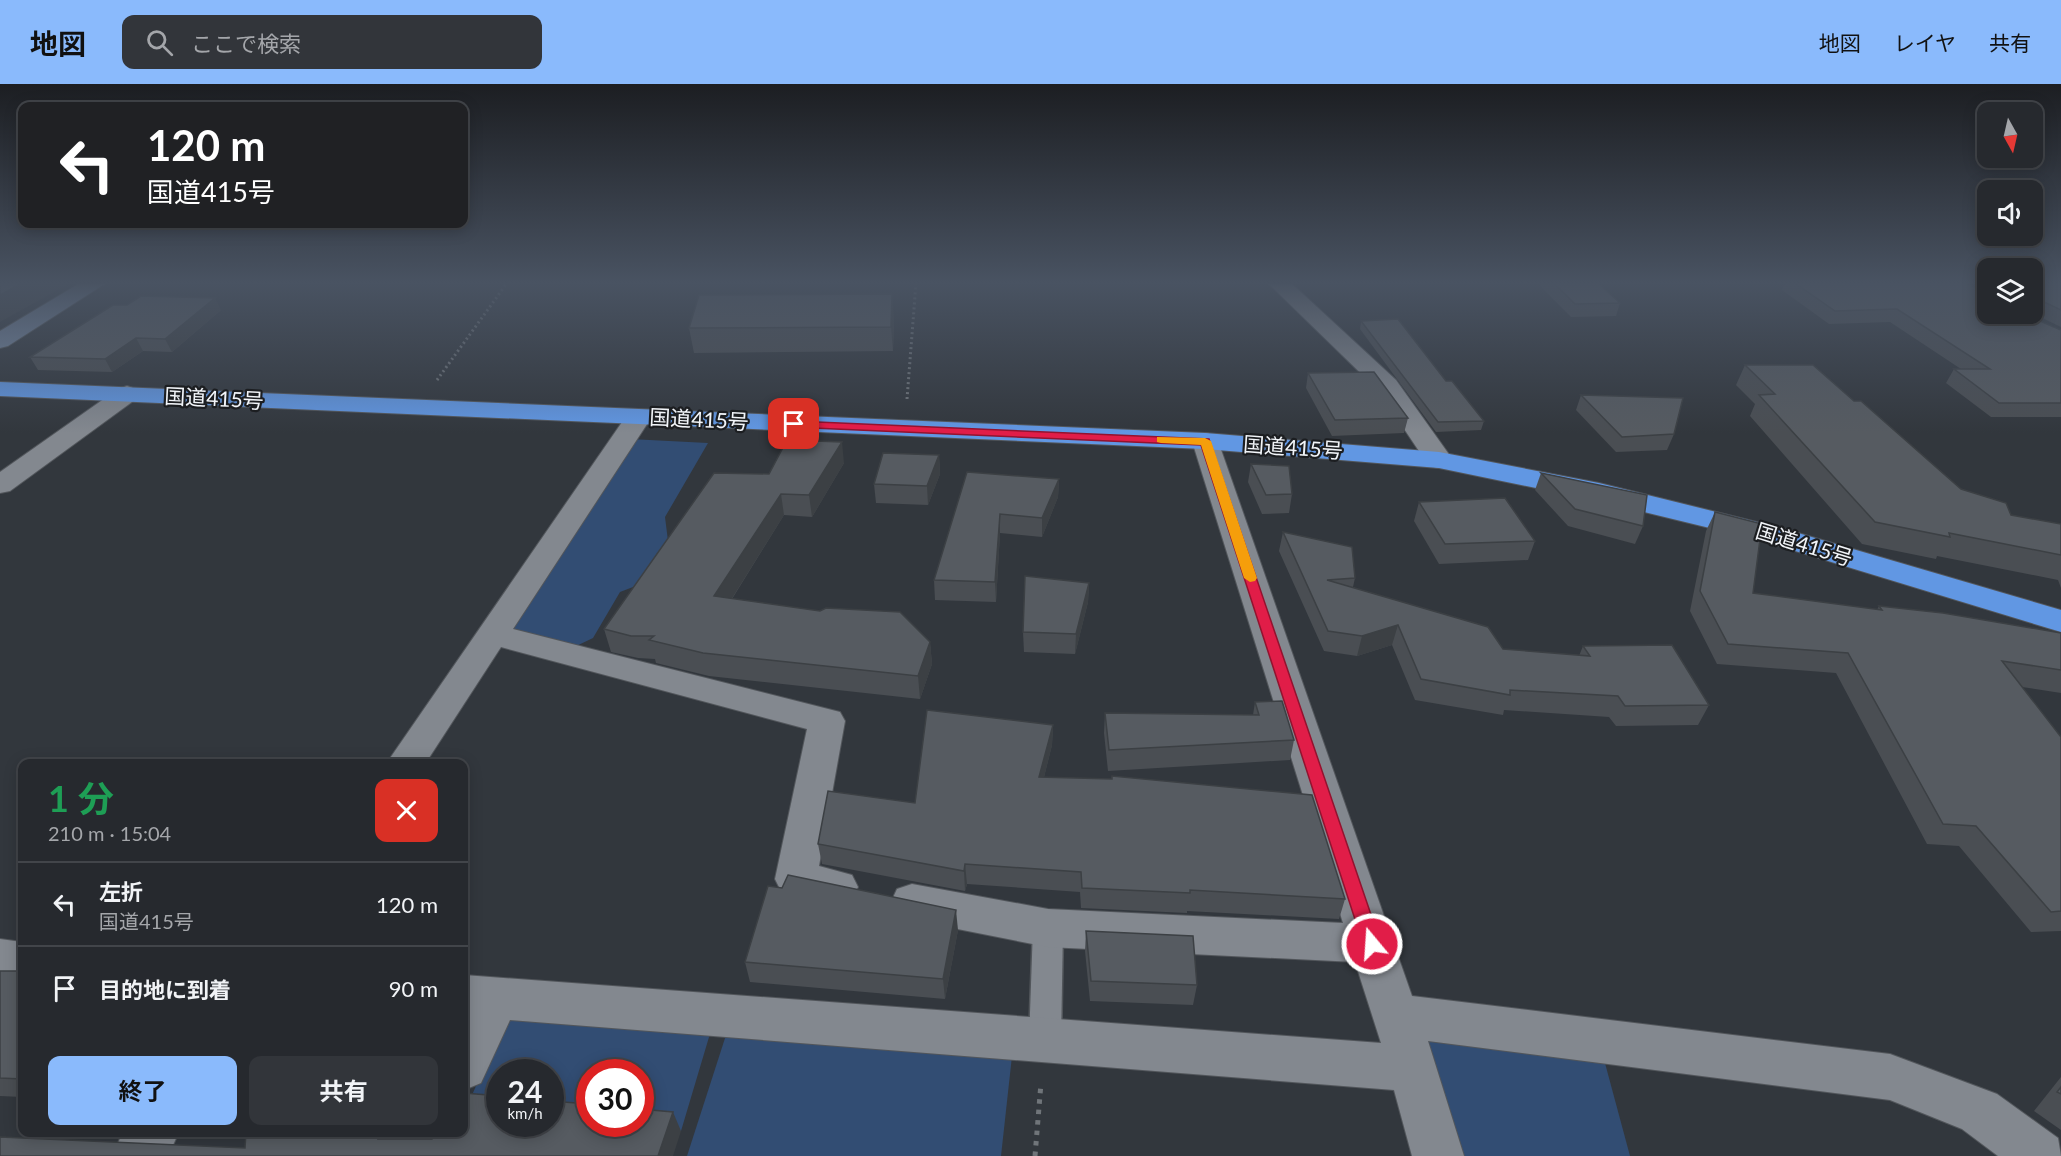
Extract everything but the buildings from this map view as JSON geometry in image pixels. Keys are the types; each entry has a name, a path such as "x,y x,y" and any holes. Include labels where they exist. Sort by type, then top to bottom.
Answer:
{"highway":[{"name":"国道415号","path":"0,389 416,409 1205,441 1439,460 1599,492 1770,534 2061,621"}],"street":[{"path":"0,341 13,333"},
{"path":"1331,333 1387,385 1439,460"},
{"path":"0,485 127,394"},
{"path":"408,759 638,418"},
{"path":"1205,441 1413,1068 1438,1156"},
{"path":"492,634 827,721 796,879 1048,928 1372,944"},
{"path":"0,959 18,961"},
{"path":"468,1050 480,998 1413,1068"},
{"path":"1395,1015 1890,1077 1979,1110 2040,1156"},
{"path":"138,1156 151,1137"},
{"path":"420,1156 429,1137"}],"lane":[{"path":"1045,1041 1048,928"}],"path":[{"path":"416,409 471,333"},
{"path":"904,430 912,333"},
{"path":"1035,1156 1045,1041"}],"shaded area":[{"path":"630,439 708,443 665,517 668,541 646,582 620,592 593,638 572,648 503,631"},
{"path":"508,1013 712,1027 681,1131 654,1129 654,1059 576,1059 576,1121 564,1120 564,1059 488,1059"},
{"path":"727,1032 1012,1056 1001,1156 687,1156"},
{"path":"1422,1039 1602,1052 1630,1156 1460,1156"},
{"path":"486,1063 486,1113 468,1111 468,1104"}],"slow traffic":[{"path":"1161,440 1205,441 1250,578"}],"route":[{"path":"794,424 1205,441 1372,944"}]}
